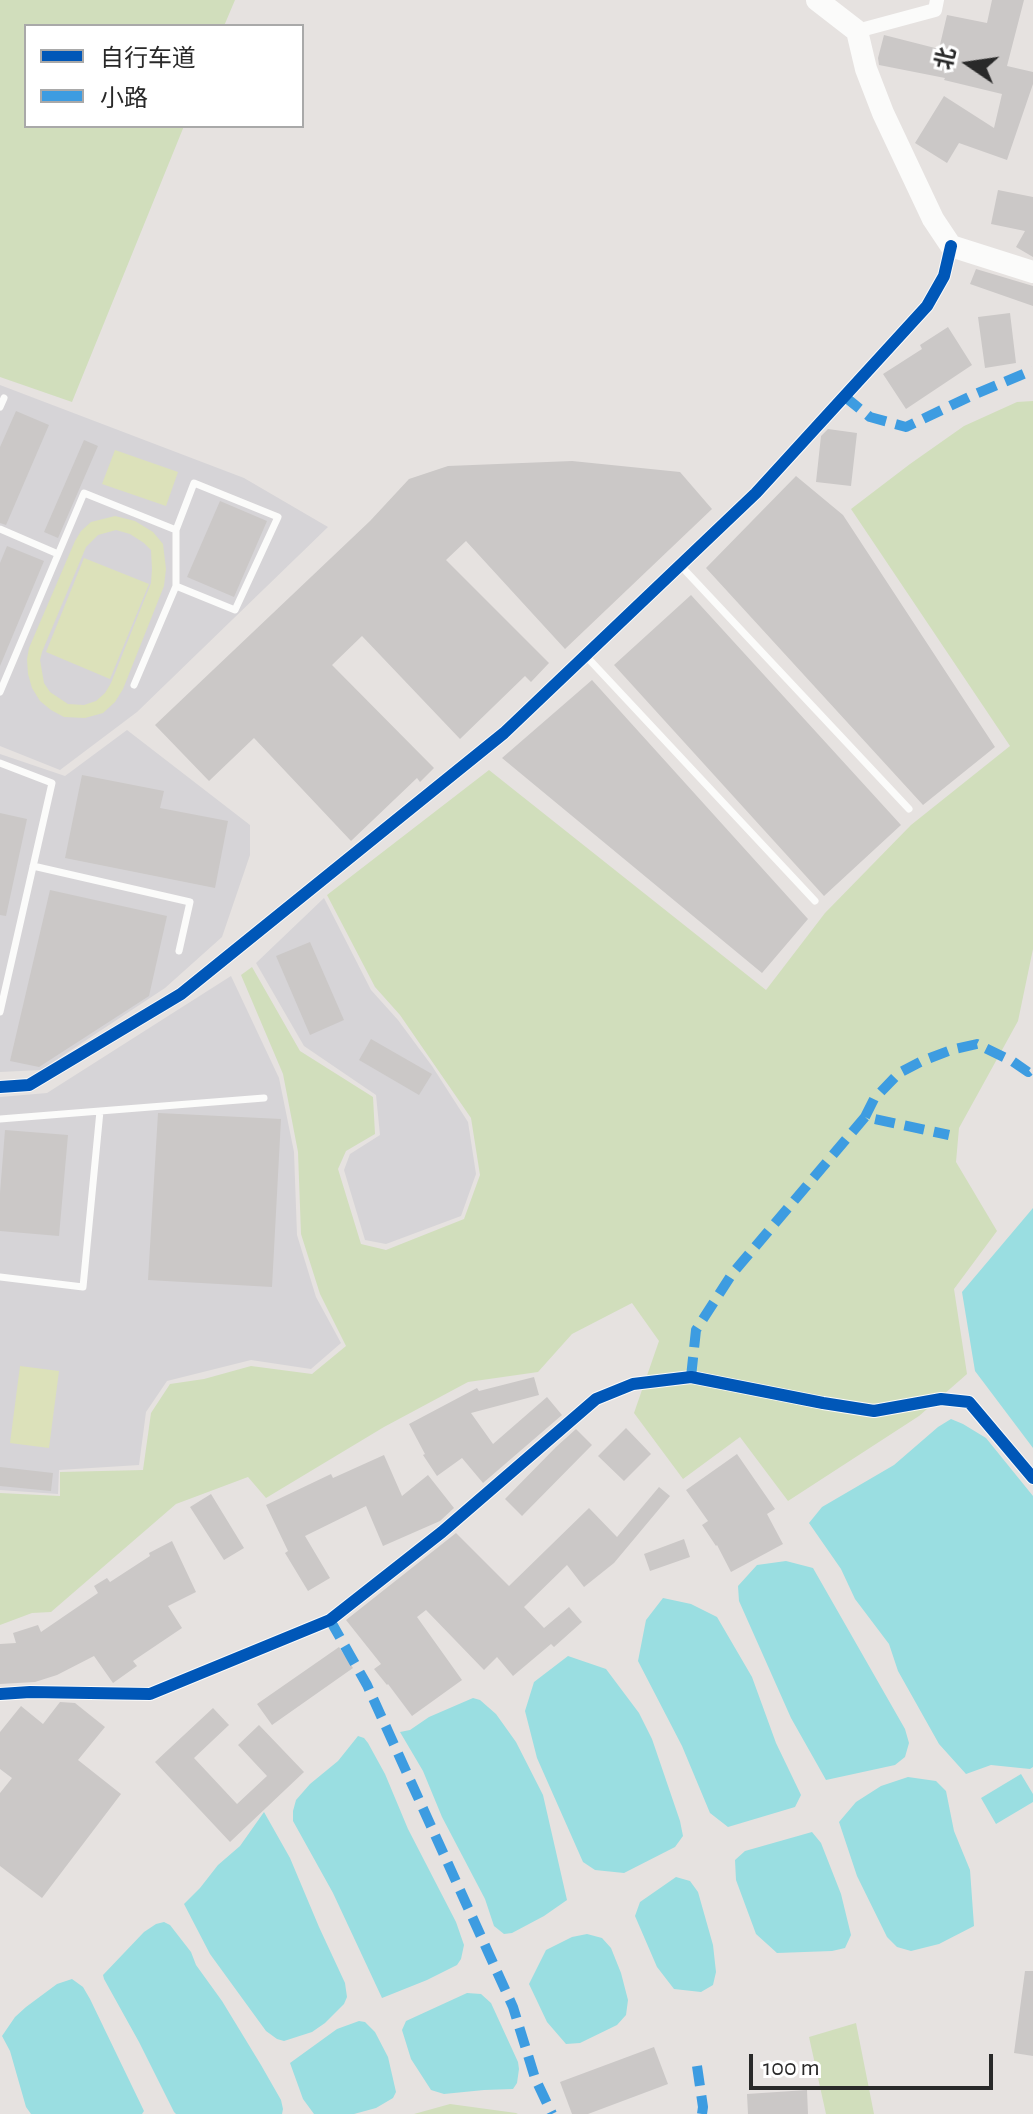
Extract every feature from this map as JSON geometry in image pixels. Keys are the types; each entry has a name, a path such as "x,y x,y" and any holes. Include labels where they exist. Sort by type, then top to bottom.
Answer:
{"street":[{"path":"817,0 857,31 866,69 883,113 933,219 951,246 1033,272"},
{"path":"857,31 935,10 937,0"},
{"path":"0,1087 29,1085 181,994 504,733 756,493 927,306 944,276 951,246"},
{"path":"0,1694 150,1694 330,1620 442,1532 596,1399 633,1384 691,1377 874,1411 941,1399 969,1402 1033,1478"}],"lane":[{"path":"0,407 4,398"},
{"path":"134,685 176,586 176,530 194,483 278,517 235,610 176,586"},
{"path":"0,692 84,493 176,530"},
{"path":"0,529 58,554"},
{"path":"680,565 909,809"},
{"path":"585,655 815,901"},
{"path":"0,763 52,783 0,1012"},
{"path":"33,866 190,902 179,951"},
{"path":"0,1119 264,1098"},
{"path":"0,1277 83,1287 100,1111"}],"shaded area":[{"path":"0,385 244,478 328,527 137,712 60,770 0,746"},
{"path":"127,730 250,825 250,855 222,937 165,988 41,1070 0,1072 0,754 65,776"},
{"path":"324,898 371,990 432,1066 468,1122 476,1174 461,1216 386,1244 365,1240 344,1170 350,1154 380,1135 376,1095 304,1046 256,963"},
{"path":"231,976 279,1078 294,1152 297,1235 316,1297 341,1343 311,1369 251,1360 167,1381 146,1412 139,1465 59,1470 58,1494 0,1490 0,1097 47,1093"}],"green space":[{"path":"0,0 235,0 225,24 24,24 24,128 183,128 72,402 0,377"},
{"path":"1033,401 1033,949 1018,1021 959,1128 956,1162 997,1231 954,1289 967,1374 919,1416 788,1501 740,1437 683,1479 634,1413 659,1341 632,1303 572,1334 538,1372 468,1382 384,1427 266,1498 248,1477 176,1504 51,1612 32,1613 0,1625 0,1493 60,1496 60,1472 143,1470 151,1413 170,1384 204,1379 251,1366 312,1374 346,1346 320,1294 301,1234 298,1152 283,1074 241,975 252,967 300,1051 373,1097 375,1134 346,1151 338,1169 361,1244 386,1250 464,1219 480,1175 471,1118 400,1015 375,987 327,895 489,770 766,990 825,913 911,825 1010,746 851,509 964,426 1017,402"},
{"path":"115,450 178,472 166,506 102,484"},
{"path":"115,516 135,521 153,532 163,544 166,569 164,586 115,702 103,713 85,718 64,717 40,701 32,688 27,659 75,541 91,522","holes":["116,530 130,534 151,550 151,583 105,693 96,701 84,705 68,704 50,692 44,683 40,660 42,652 86,547 98,535"]},
{"path":"84,558 149,584 110,679 46,652"},
{"path":"20,1366 59,1371 49,1448 10,1443"},
{"path":"856,2023 874,2114 826,2114 809,2037"},
{"path":"450,2104 516,2113 518,2114 414,2114"}],"water":[{"path":"1033,1208 1033,1448 975,1371 962,1292"},
{"path":"951,1419 986,1438 1033,1496 1033,1767 1030,1769 991,1765 966,1774 939,1744 898,1671 889,1644 855,1599 841,1569 809,1523 822,1507 894,1465"},
{"path":"786,1561 813,1568 905,1729 909,1743 905,1757 895,1765 826,1780 791,1718 739,1601 738,1586 757,1565"},
{"path":"663,1598 691,1604 717,1617 752,1677 776,1743 801,1795 795,1807 728,1827 710,1813 682,1746 638,1661 646,1620"},
{"path":"568,1656 606,1669 639,1713 652,1739 680,1821 683,1836 675,1847 624,1873 595,1870 583,1862 537,1758 525,1711 534,1682"},
{"path":"473,1698 496,1714 516,1742 543,1795 567,1900 512,1933 504,1934 494,1926 485,1899 442,1817 423,1771 400,1732 410,1730 429,1717"},
{"path":"358,1736 368,1743 385,1774 464,1945 457,1965 382,1998 333,1893 293,1821 296,1800 338,1761"},
{"path":"1021,1774 1033,1794 1033,1802 996,1824 981,1798"},
{"path":"908,1777 936,1781 946,1791 954,1831 970,1870 974,1926 939,1944 911,1951 897,1947 887,1937 857,1876 839,1822 856,1802 881,1786"},
{"path":"264,1812 290,1858 345,1983 347,1997 325,2023 312,2032 284,2041 266,2031 210,1954 184,1904 218,1865 240,1846"},
{"path":"812,1832 821,1843 841,1894 851,1935 845,1948 777,1953 756,1934 736,1880 735,1860 745,1851"},
{"path":"676,1877 690,1881 698,1892 713,1945 716,1972 713,1985 701,1992 674,1989 657,1967 635,1916 640,1902"},
{"path":"164,1922 170,1925 191,1952 196,1965 222,2001 281,2100 282,2114 174,2112 103,1975 144,1932"},
{"path":"587,1934 602,1938 611,1948 628,2000 626,2015 617,2025 580,2043 566,2044 547,2022 529,1984 546,1950 572,1937"},
{"path":"72,1979 83,1987 90,1999 144,2111 142,2114 31,2114 26,2107 10,2051 2,2036 26,2007 57,1984"},
{"path":"467,1993 481,1994 491,2003 518,2062 517,2083 513,2089 444,2094 431,2090 411,2059 402,2030 406,2021"},
{"path":"359,2021 365,2022 375,2032 388,2057 396,2092 393,2098 376,2108 354,2114 314,2114 303,2099 290,2063 337,2029"}],"building":[{"path":"992,0 1024,0 1007,66 1033,72 1033,84 1007,160 959,143 947,163 915,143 944,96 994,128 1002,94 945,78 879,65 884,35 939,49 947,15 987,23"},
{"path":"998,190 1033,197 1033,257 1016,247 1025,231 991,224"},
{"path":"976,269 1033,286 1033,306 970,284"},
{"path":"1010,313 1016,363 985,368 978,317"},
{"path":"948,327 972,365 906,409 883,374 922,349 920,345"},
{"path":"16,411 49,425 6,525 0,523 0,447"},
{"path":"828,429 857,433 851,486 816,482 821,436"},
{"path":"84,440 98,446 58,538 44,532"},
{"path":"572,461 680,472 712,509 565,649 466,541 446,560 549,663 531,682 525,676 460,739 362,636 332,665 434,768 420,782 417,778 351,841 254,738 209,781 155,725 370,521 409,479 448,466"},
{"path":"796,476 843,515 995,747 923,805 706,568"},
{"path":"220,501 267,521 234,597 187,577"},
{"path":"7,546 44,561 0,666 0,563"},
{"path":"691,595 901,825 824,896 614,665"},
{"path":"592,680 808,919 762,973 502,758"},
{"path":"82,775 164,791 160,808 228,821 215,888 65,858"},
{"path":"0,813 27,819 6,916 0,915"},
{"path":"50,890 167,916 149,996 39,1067 10,1061"},
{"path":"310,942 344,1020 310,1035 276,956"},
{"path":"371,1039 432,1074 419,1095 359,1060"},
{"path":"158,1113 281,1119 272,1287 148,1280"},
{"path":"5,1130 68,1135 59,1236 0,1231"},
{"path":"534,1377 539,1395 471,1413 493,1444 547,1397 562,1415 483,1483 462,1458 437,1476 409,1424 477,1388 479,1391"},
{"path":"626,1428 651,1454 624,1481 598,1456"},
{"path":"576,1429 592,1445 522,1516 505,1499"},
{"path":"737,1454 775,1509 767,1514 783,1544 731,1572 702,1525 708,1521 686,1490"},
{"path":"384,1455 402,1496 428,1475 454,1508 440,1521 383,1546 366,1506 305,1536 330,1578 308,1591 285,1553 288,1551 266,1505 331,1474 333,1478"},
{"path":"0,1467 53,1473 51,1491 0,1486"},
{"path":"659,1487 670,1496 614,1563 584,1587 567,1565 524,1607 544,1628 569,1607 582,1622 554,1647 551,1644 513,1676 497,1657 484,1670 426,1610 417,1617 462,1680 412,1716 374,1669 381,1664 346,1620 456,1533 509,1586 589,1508 617,1537"},
{"path":"211,1494 244,1548 224,1560 190,1507"},
{"path":"684,1539 690,1557 650,1571 644,1554"},
{"path":"172,1541 196,1592 168,1606 182,1628 133,1661 137,1666 113,1683 94,1656 57,1675 35,1682 0,1684 0,1644 16,1643 13,1633 38,1625 41,1632 98,1593 94,1586 107,1578 110,1582 150,1556 149,1553"},
{"path":"339,1647 353,1668 272,1725 257,1704"},
{"path":"60,1702 75,1703 105,1727 78,1760 121,1794 42,1898 0,1866 0,1793 12,1778 0,1769 0,1732 21,1706 43,1724"},
{"path":"213,1708 229,1725 194,1758 237,1804 267,1776 238,1745 259,1725 304,1772 230,1842 155,1762"},
{"path":"1025,1971 1033,1971 1033,2056 1014,2053"},
{"path":"654,2047 668,2084 588,2114 572,2114 560,2082"},
{"path":"807,2090 808,2114 748,2114 747,2094"}],"marked path":[{"path":"844,396 870,417 906,427 1033,370"},
{"path":"865,1117 874,1099 899,1073 951,1050 977,1044 1028,1072 1033,1068"},
{"path":"691,1377 696,1330 732,1274 865,1117 949,1135"},
{"path":"330,1620 367,1685 513,2007 535,2078 552,2114"},
{"path":"697,2066 702,2114"}],"cycle path":[{"path":"0,1087 29,1085 181,994 504,733 756,493 927,306 944,276 951,246"},
{"path":"0,1694 150,1694 330,1620 442,1532 596,1399 633,1384 691,1377 874,1411 941,1399 969,1402 1033,1478"}]}
